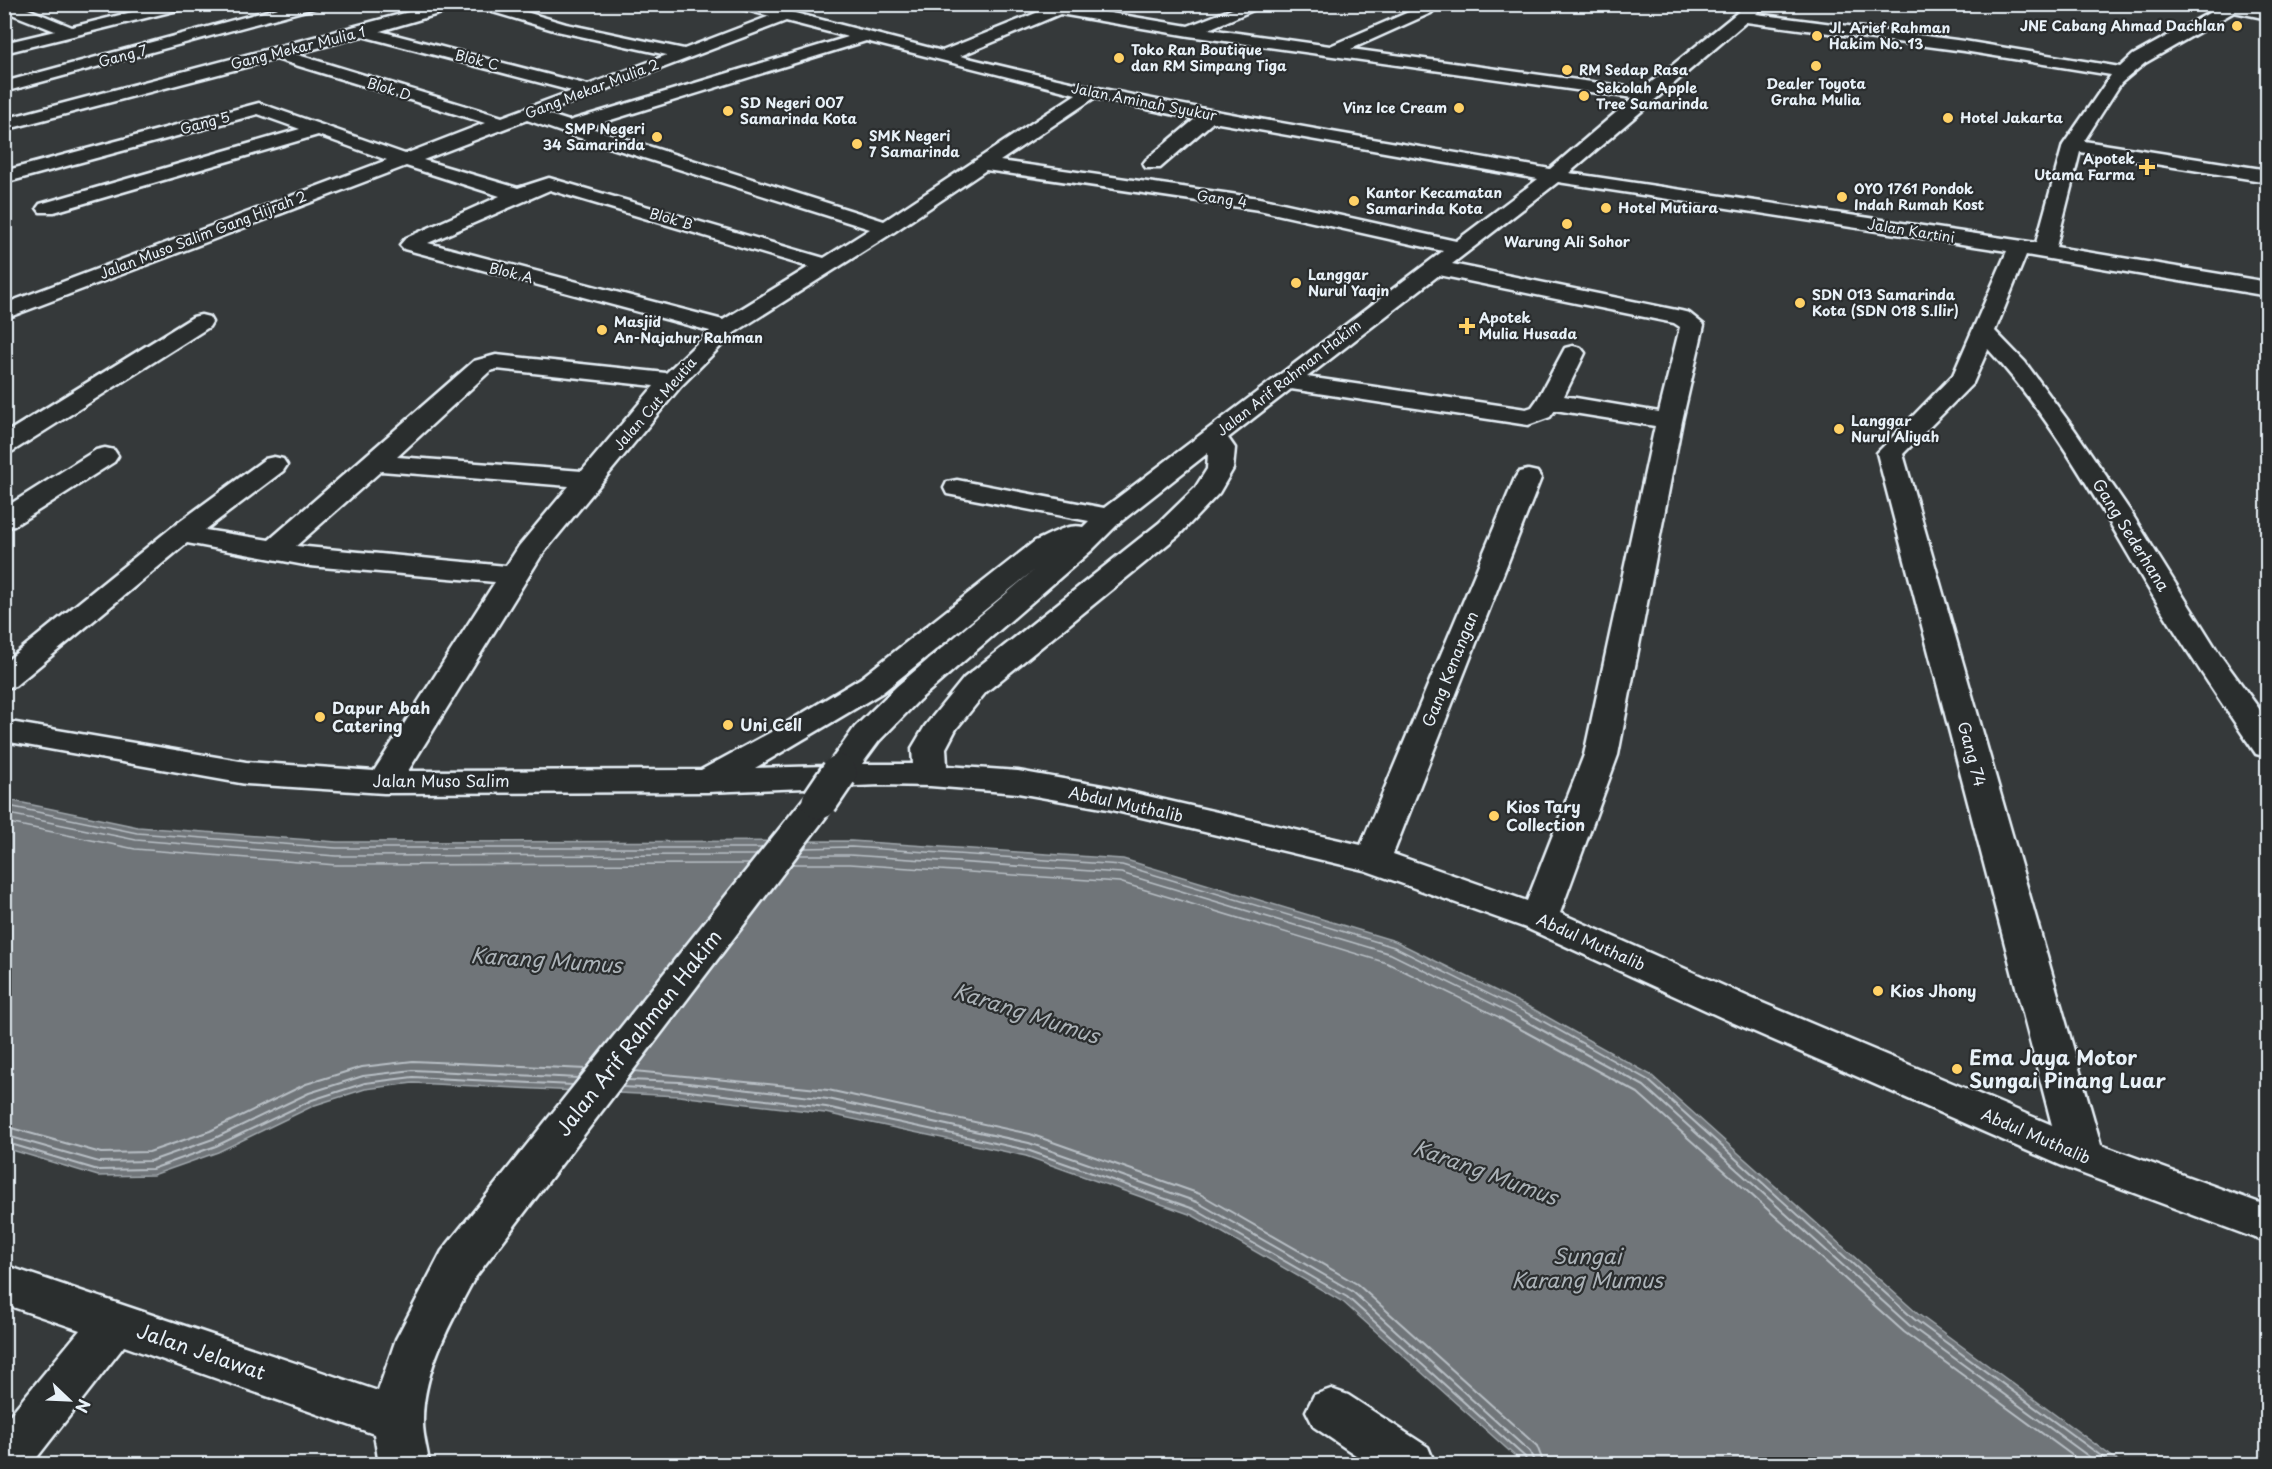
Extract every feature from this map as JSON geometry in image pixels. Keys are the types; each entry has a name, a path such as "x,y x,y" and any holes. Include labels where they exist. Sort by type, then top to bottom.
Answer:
{"street":[{"path":"4,4 72,32"},
{"name":"Gang 7","path":"4,87 312,4"},
{"name":"Gang Mekar Mulia 1","path":"4,124 322,42 457,4"},
{"path":"481,4 563,28 686,54"},
{"name":"Jalan Aminah Syukur","path":"740,4 782,17 868,36 1091,92 1209,116 1554,176"},
{"path":"1025,4 1147,25 1647,95"},
{"path":"1189,31 1260,4"},
{"path":"1332,51 1426,10 1403,4"},
{"path":"4,48 183,5"},
{"path":"2044,252 2072,145 2115,80 2139,59 2230,5 2268,14"},
{"path":"945,56 1058,10"},
{"path":"1752,11 2124,72"},
{"name":"Jalan Arif Rahman Hakim","path":"401,1442 410,1364 431,1314 458,1265 829,787 867,734 908,693 1099,528 1284,381 1554,176 1647,95 1752,11"},
{"path":"1147,25 1177,15"},
{"name":"Gang Mekar Mulia 2","path":"402,159 504,123 782,17"},
{"name":"Gang 7","path":"241,24 322,42"},
{"name":"Blok C","path":"363,31 590,90"},
{"path":"567,128 868,36"},
{"name":"Blok D","path":"275,53 504,123"},
{"path":"174,80 206,90"},
{"name":"Jalan Cut Meutia","path":"384,782 529,552 672,381 726,328 887,228 1091,92"},
{"path":"227,97 402,159 518,195"},
{"name":"Gang 5","path":"4,177 259,108"},
{"path":"527,114 887,228"},
{"path":"1153,164 1209,116"},
{"path":"47,208 316,130"},
{"path":"2072,145 2267,170"},
{"name":"Jalan Muso Salim Gang Hijrah 2","path":"4,312 402,159"},
{"name":"Gang 4","path":"982,164 1258,204 1330,222 1459,248"},
{"name":"Jalan Kartini","path":"1554,176 2019,247 2260,288"},
{"name":"Blok B","path":"518,195 541,185 556,185 825,265"},
{"name":"Blok A","path":"518,195 413,242 411,245 726,328"},
{"path":"1984,330 2019,247"},
{"path":"1434,267 1690,321 1692,325 1668,421 1601,755 1539,919"},
{"path":"2260,288 2268,304"},
{"path":"4,445 201,322"},
{"name":"Gang 74","path":"1984,330 1964,378 1890,453 2082,1156"},
{"name":"Gang Sederhana","path":"1984,330 2030,383 2109,498 2198,644 2247,712 2268,747"},
{"path":"1284,381 1528,417 1541,412 1550,401 1573,353"},
{"path":"275,550 471,375 489,364 496,362 672,381"},
{"path":"1550,401 1668,421"},
{"path":"930,775 929,748 941,726 975,686 1169,529 1205,493 1220,469 1222,448 1213,436"},
{"path":"4,520 105,456"},
{"path":"375,463 590,480"},
{"path":"4,679 181,534 274,465"},
{"name":"Gang Kenangan","path":"1373,860 1528,478"},
{"path":"957,488 1099,528"},
{"path":"707,781 785,738 872,685 1045,547 1099,528"},
{"path":"181,534 310,557 514,575"},
{"name":"Jalan Muso Salim","path":"4,731 246,773 384,782 707,781 881,774"},
{"name":"Abdul Muthalib","path":"881,774 930,775 1018,782 1108,798 1373,860 1539,919 1739,1009 2082,1156 2268,1225"},
{"name":"Jalan Jelawat","path":"4,1284 115,1322 401,1442"},
{"path":"4,1461 115,1322"},
{"path":"1331,1411 1410,1464"}],"water":[{"name":"Sungai Karang Mumus","path":"4,799 138,827 337,842 851,841 1123,859 1395,941 1533,1009 1651,1075 1918,1314 2122,1464 1524,1464 1343,1302 1192,1215 1026,1156 825,1113 679,1096 413,1083 365,1089 315,1105 218,1152 153,1175 98,1176 5,1148"}],"place":[{"name":"JNE Cabang Ahmad Dachlan","path":"2237,26"},
{"name":"Jl. Arief Rahman Hakim No. 13","path":"1817,36"},
{"name":"Toko Ran Boutique dan RM Simpang Tiga","path":"1119,58"},
{"name":"Dealer Toyota Graha Mulia","path":"1816,66"},
{"name":"RM Sedap Rasa","path":"1567,70"},
{"name":"Sekolah Apple Tree Samarinda","path":"1584,96"},
{"name":"Vinz Ice Cream","path":"1459,108"},
{"name":"SD Negeri 007 Samarinda Kota","path":"728,111"},
{"name":"Hotel Jakarta","path":"1948,118"},
{"name":"SMP Negeri 34 Samarinda","path":"657,137"},
{"name":"SMK Negeri 7 Samarinda","path":"857,144"},
{"name":"Apotek Utama Farma","path":"2147,167"},
{"name":"OYO 1761 Pondok Indah Rumah Kost","path":"1842,197"},
{"name":"Kantor Kecamatan Samarinda Kota","path":"1354,201"},
{"name":"Hotel Mutiara","path":"1606,208"},
{"name":"Warung Ali Sohor","path":"1567,224"},
{"name":"Langgar Nurul Yaqin","path":"1296,283"},
{"name":"SDN 013 Samarinda Kota (SDN 018 S.Ilir)","path":"1800,303"},
{"name":"Apotek Mulia Husada","path":"1467,326"},
{"name":"Masjid An-Najahur Rahman","path":"602,330"},
{"name":"Langgar Nurul Aliyah","path":"1839,429"},
{"name":"Dapur Abah Catering","path":"320,717"},
{"name":"Uni Cell","path":"728,725"},
{"name":"Kios Tary Collection","path":"1494,816"},
{"name":"Kios Jhony","path":"1878,991"},
{"name":"Ema Jaya Motor Sungai Pinang Luar","path":"1957,1069"}],"water label":[{"name":"Karang Mumus","path":"546,961"},
{"name":"Karang Mumus","path":"1026,1014"},
{"name":"Karang Mumus","path":"1485,1173"}]}
